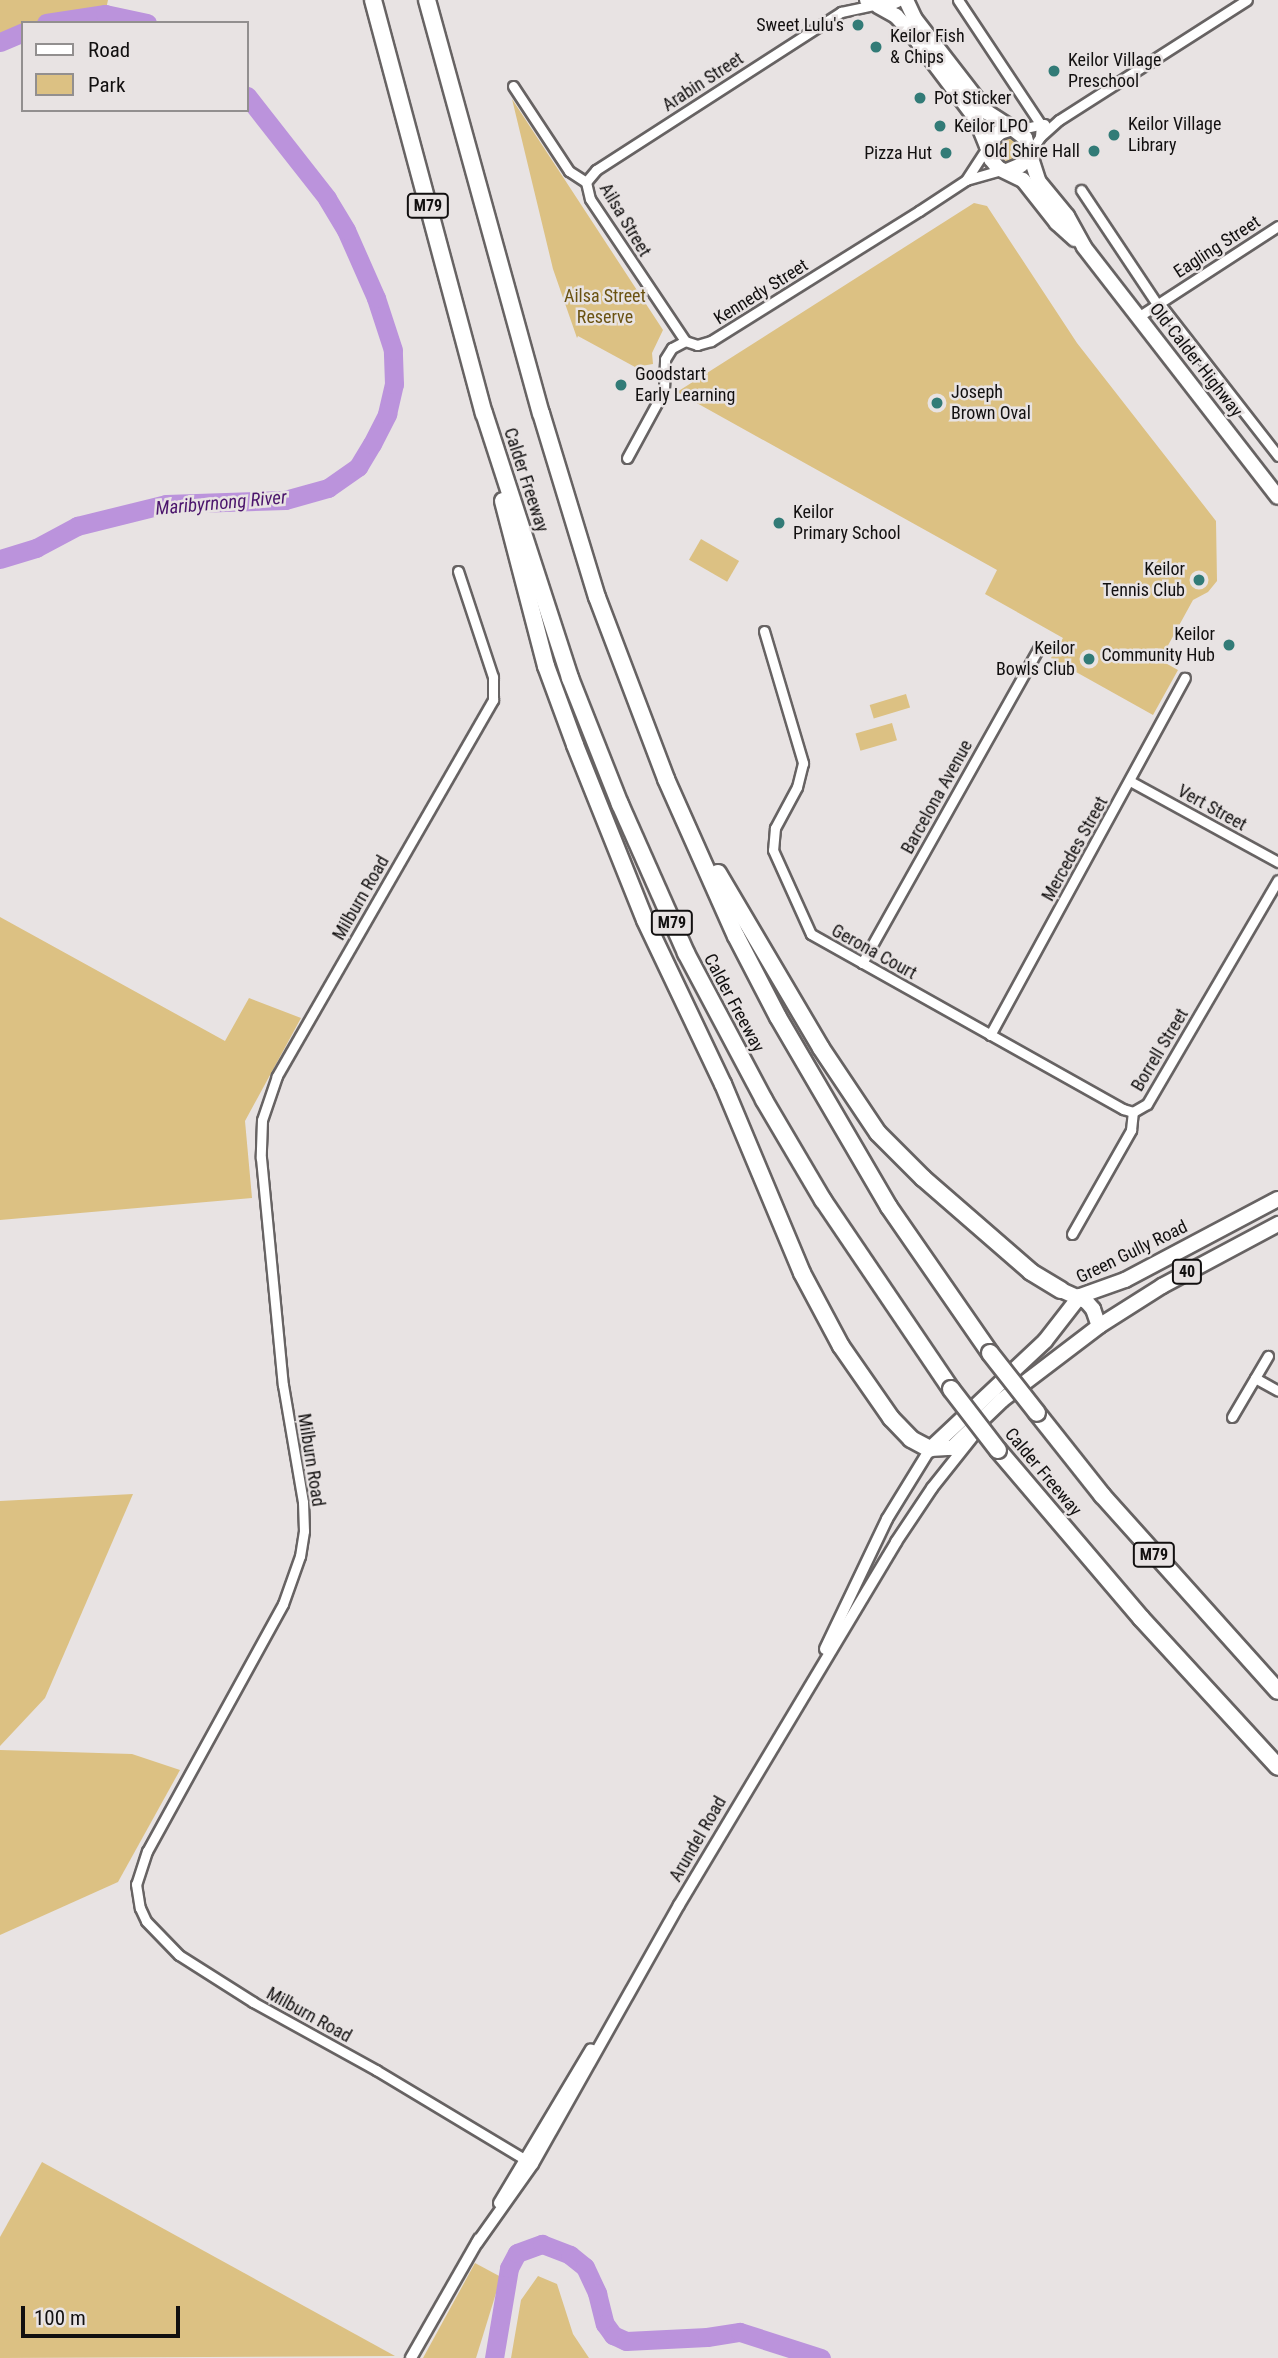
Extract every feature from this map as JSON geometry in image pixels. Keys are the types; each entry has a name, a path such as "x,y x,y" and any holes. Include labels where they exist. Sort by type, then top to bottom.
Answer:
{"highway":[{"name":"Calder Freeway","path":"373,0 484,413 570,678 640,853 686,953 750,1076 822,1200 951,1389 998,1450 1154,1633 1278,1767"},
{"name":"Calder Freeway","path":"427,0 541,413 593,584 666,779 726,914 778,1017 889,1208 990,1353 1119,1515 1278,1691"},
{"path":"484,413 514,547 546,666 645,920 719,1076 785,1237 817,1302 841,1346 891,1418 911,1439 930,1449"},
{"path":"666,779 800,1013 878,1133 923,1178 1031,1272 1061,1290"}],"main road":[{"path":"873,4 888,6 897,0"},
{"path":"873,4 896,16 909,30 976,118 993,163 1006,170 1021,165 1030,153 1025,138 987,112 919,24 906,0"},
{"path":"987,147 996,134 1014,129"},
{"name":"Old Calder Highway","path":"1030,153 1039,181 1067,216 1084,247 1138,317 1273,480 1278,497"},
{"name":"Old Calder Highway","path":"1006,170 1023,180 1057,223 1084,247"},
{"name":"Green Gully Road","path":"930,1449 1045,1341 1080,1296 1125,1280 1278,1199"},
{"name":"40","path":"1099,1326 1162,1286 1278,1224"},
{"path":"930,1449 944,1451 957,1445 1002,1400 1099,1326 1093,1309 1080,1296 1061,1290"}],"street":[{"name":"Arabin Street","path":"586,182 596,170 841,12 853,0"},
{"path":"958,0 1041,125 1040,137"},
{"path":"1030,153 1040,137 1059,120 1247,0"},
{"name":"Arabin Street","path":"841,12 873,4"},
{"name":"Ailsa Street","path":"513,86 569,171 586,182 590,199 685,341"},
{"path":"1014,129 1059,120"},
{"name":"Kennedy Street","path":"965,180 987,147"},
{"name":"Kennedy Street","path":"685,341 702,344 716,338 965,180 1006,170"},
{"path":"1081,190 1158,304 1278,456"},
{"name":"Eagling Street","path":"1138,317 1278,226"},
{"path":"626,458 664,390 666,355 685,341"},
{"name":"Milburn Road","path":"458,571 493,677 493,700 277,1076 262,1120 261,1158 282,1374 303,1502 304,1531 300,1556 281,1606 147,1851 137,1873 136,1884 140,1908 146,1921 179,1955 253,2002 408,2088 528,2161"},
{"name":"Gerona Court","path":"764,631 803,763 797,787 775,828 773,849 811,934 1123,1109 1133,1112"},
{"name":"Barcelona Avenue","path":"862,963 1039,647"},
{"name":"Mercedes Street","path":"990,1035 1185,678"},
{"name":"Vert Street","path":"1130,781 1278,862"},
{"name":"Borrell Street","path":"1072,1234 1129,1135 1133,1112 1147,1104 1278,880"},
{"path":"1232,1417 1268,1356"},
{"name":"Arundel Road","path":"411,2358 800,1699 920,1505 960,1451 1047,1364"},
{"path":"1255,1378 1278,1391"},
{"name":"Arundel Road","path":"800,1699 887,1519 930,1449"}],"green space":[{"path":"0,0 108,0 105,14 59,21 21,21 21,33 0,42"},
{"name":"Ailsa Street Reserve","path":"512,99 663,330 652,353 653,364 635,367 578,336 577,338 553,269"},
{"path":"1004,139 1012,139 1019,146 1019,154 1012,161 1004,161 997,154 997,146"},
{"path":"974,203 987,206 1077,343 1216,521 1217,581 1208,592 1193,600 1160,660 1178,670 1153,715 1051,658 1063,638 985,594 997,570 677,392"},
{"path":"701,539 739,561 727,582 689,560"},
{"path":"906,694 910,707 874,718 870,705"},
{"path":"892,723 897,740 860,751 855,733"},
{"path":"0,917 225,1041 249,998 301,1018 245,1121 252,1198 0,1220"},
{"path":"133,1494 45,1698 0,1746 0,1501"},
{"path":"0,1750 132,1754 180,1770 118,1882 0,1935"},
{"path":"42,2162 395,2356 0,2358 0,2237"},
{"path":"475,2263 501,2277 476,2358 423,2358"},
{"path":"538,2276 557,2284 573,2334 589,2358 511,2358 521,2300"}],"waterway":[{"name":"Maribyrnong River","path":"59,21 105,14 138,21"},
{"name":"Maribyrnong River","path":"0,42 21,33"},
{"name":"Maribyrnong River","path":"0,559 36,548 77,526 166,504 285,500 328,488 358,467 372,444 387,414 394,384 393,350 376,298 346,230 327,198 248,97"},
{"name":"Maribyrnong River","path":"494,2358 509,2268 517,2253 542,2244 570,2255 585,2267 597,2293 605,2324 613,2335 626,2341 707,2337 740,2332 821,2358"}],"place":[{"name":"Sweet Lulu's","path":"858,25"},
{"name":"Keilor Fish & Chips","path":"876,47"},
{"name":"Keilor Village Preschool","path":"1054,71"},
{"name":"Pot Sticker","path":"920,98"},
{"name":"Keilor LPO","path":"940,126"},
{"name":"Keilor Village Library","path":"1114,135"},
{"name":"Old Shire Hall","path":"1094,151"},
{"name":"Pizza Hut","path":"946,153"},
{"name":"Goodstart Early Learning","path":"621,385"},
{"name":"Joseph Brown Oval","path":"937,403"},
{"name":"Keilor Primary School","path":"779,523"},
{"name":"Keilor Tennis Club","path":"1199,580"},
{"name":"Keilor Community Hub","path":"1229,645"},
{"name":"Keilor Bowls Club","path":"1089,659"}]}
